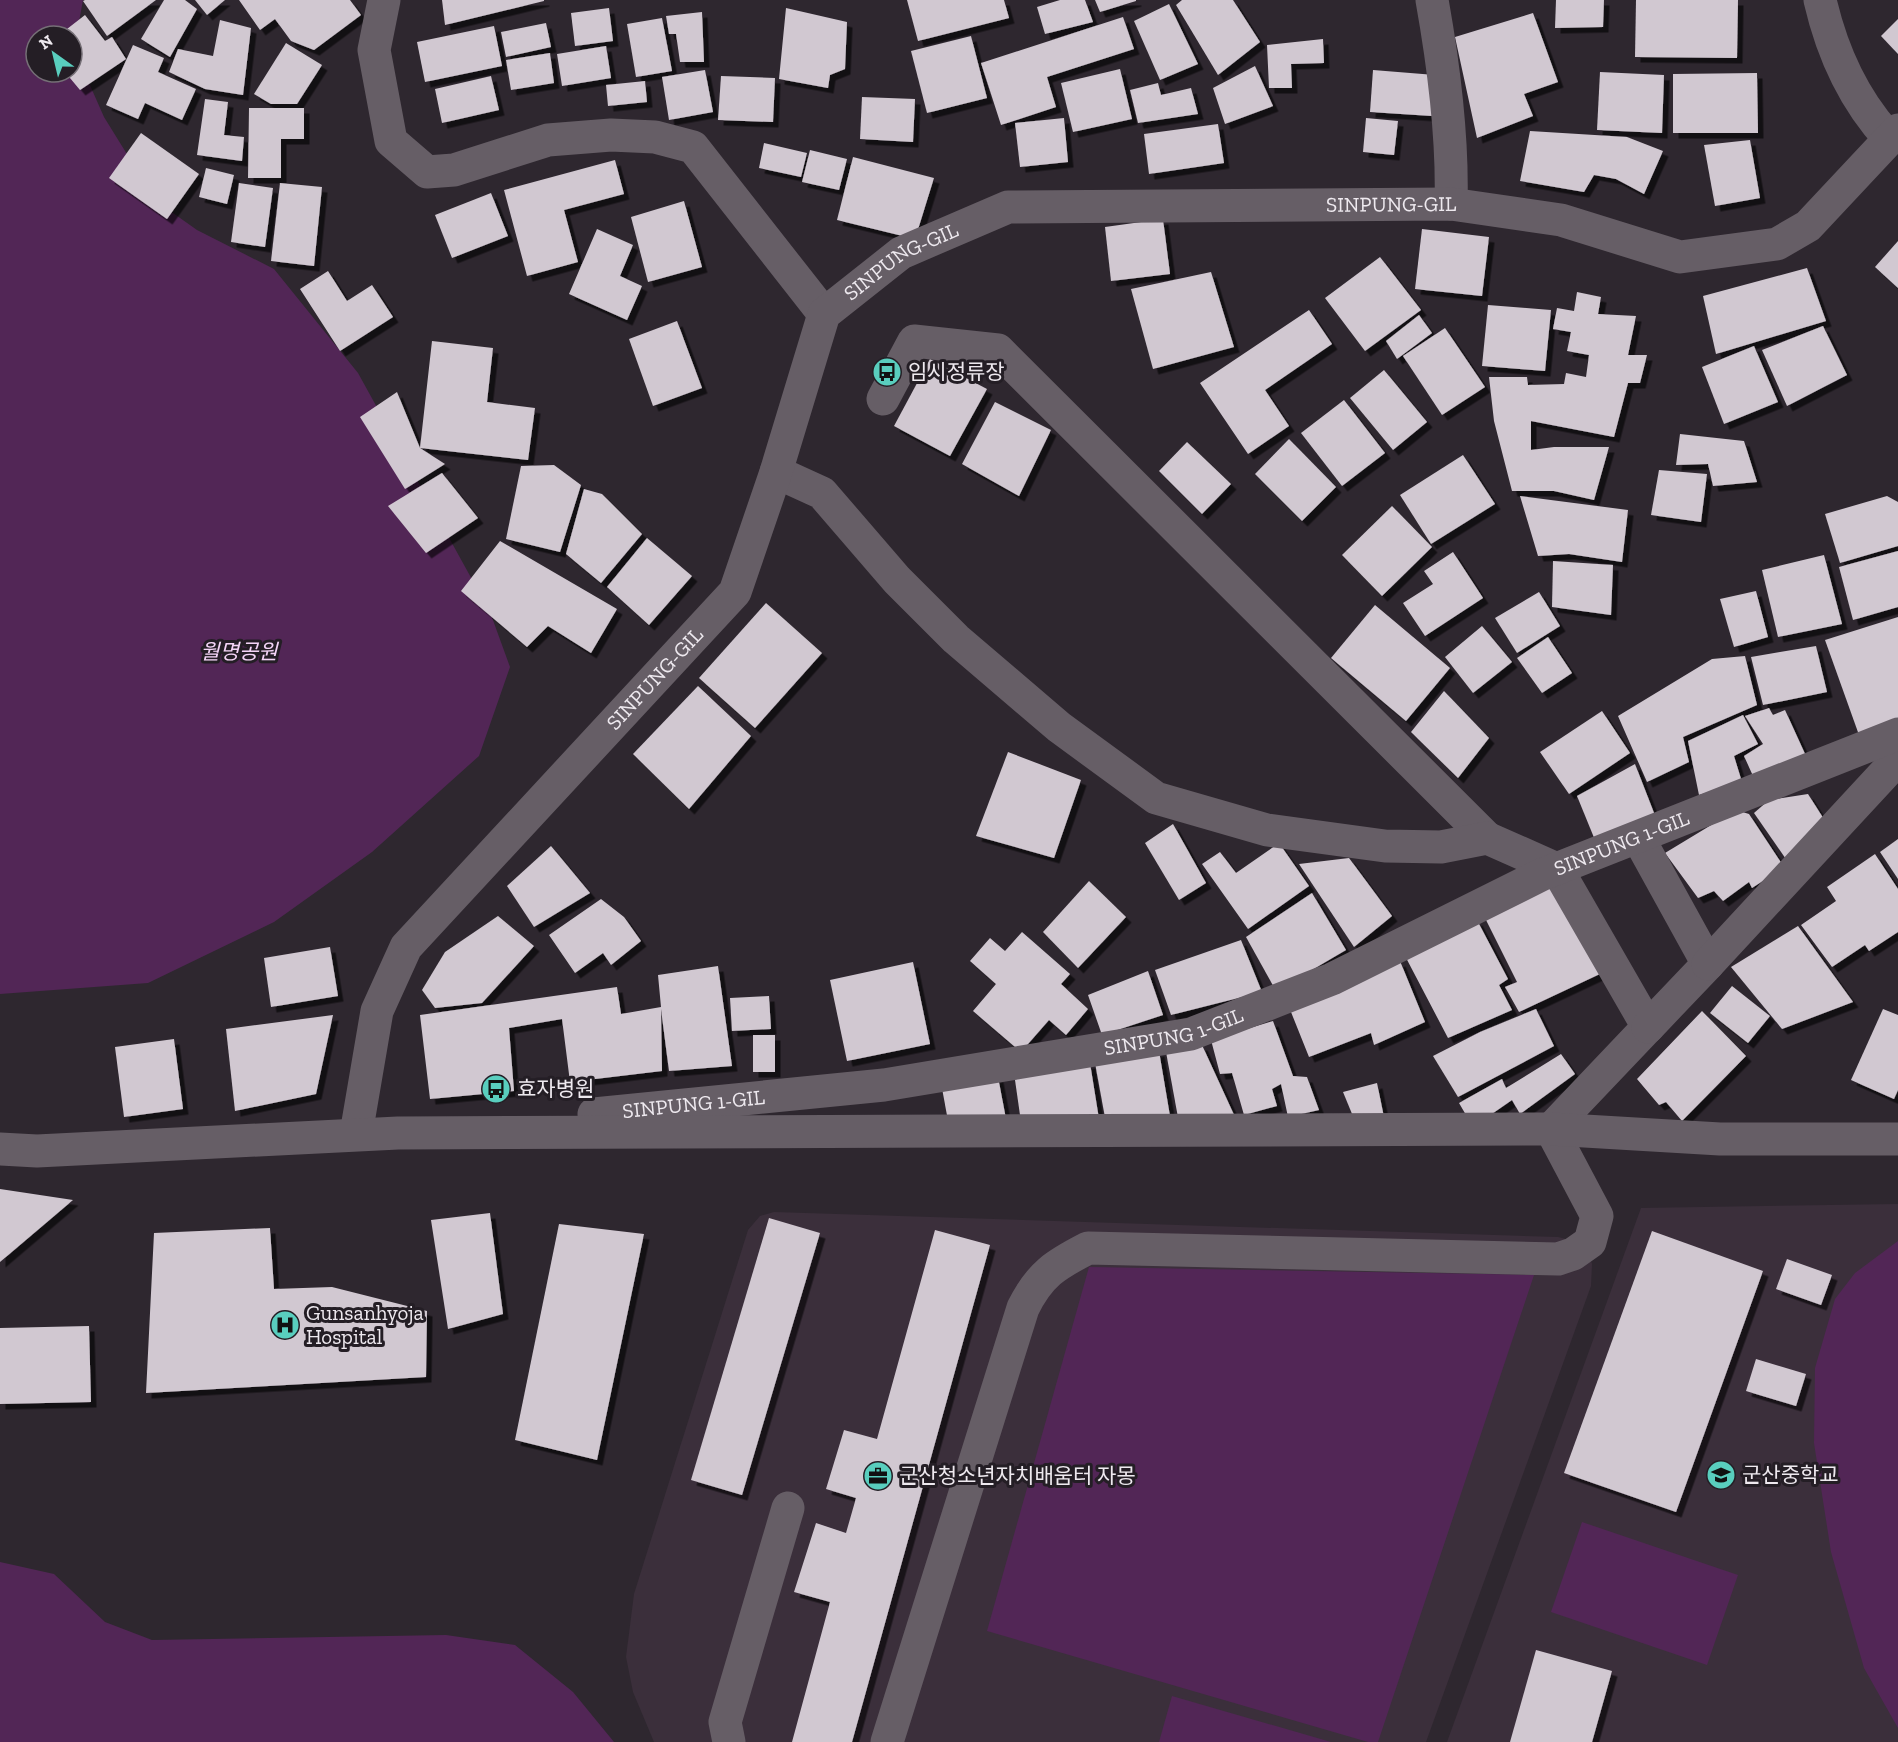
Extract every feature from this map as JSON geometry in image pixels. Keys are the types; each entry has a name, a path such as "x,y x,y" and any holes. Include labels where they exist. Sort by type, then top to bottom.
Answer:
{"street":[{"path":"384,0 374,50 391,141 427,172 454,170 548,140 611,135 644,136 693,147 824,314"},
{"path":"1432,0 1442,58 1452,163 1451,204"},
{"path":"1829,6 1850,84 1869,117 1894,134"},
{"name":"SINPUNG-GIL","path":"356,1134 377,1011 406,947 735,592 776,472 824,314 901,253 1008,207 1451,204 1561,220 1680,257 1777,244 1808,226 1894,134"},
{"path":"883,399 914,341 998,350 1487,838 1557,869 1648,1027"},
{"path":"776,472 822,494 897,580 956,639 1059,727 1156,798 1267,830 1385,846 1441,847 1487,838"},
{"name":"SINPUNG 1-GIL","path":"398,1133 884,1085 1191,1034 1332,979 1557,869 1898,734"},
{"path":"1551,1129 1898,759"},
{"path":"1639,838 1708,964"},
{"path":"887,1742 1023,1308 1034,1287 1046,1273 1088,1248 1558,1259 1573,1254 1590,1242 1597,1216 1551,1129"},
{"path":"0,1149 37,1151 398,1133 1551,1129 1720,1139 1898,1139"},
{"path":"0,1135 37,1151"},
{"path":"729,1742 725,1722 788,1508"}],"shaded area":[{"name":"군산중학교","path":"1898,1204 1898,1742 1447,1742 1641,1208"},
{"path":"774,1212 1558,1237 1577,1242 1589,1255 1592,1264 1591,1286 1426,1742 654,1742 633,1692 626,1657 634,1594 748,1230 760,1216"}],"green space":[{"name":"월명공원","path":"0,0 83,0 79,24 24,24 24,84 84,84 84,72 104,117 156,201 197,230 274,269 358,373 490,612 510,667 479,756 372,852 274,922 148,983 0,994"},
{"path":"1898,1241 1898,1728 1864,1668 1831,1552 1814,1443 1815,1368 1835,1299 1855,1273"},
{"path":"1089,1267 1534,1275 1378,1742 1368,1742 987,1631"},
{"path":"1582,1522 1738,1575 1707,1665 1551,1612"},
{"path":"0,1562 54,1574 105,1622 152,1640 446,1635 515,1645 573,1692 614,1742 0,1742"},
{"path":"1172,1696 1331,1742 1159,1742"}],"building":[{"path":"156,0 107,36 83,1"},
{"path":"164,0 185,0 197,9 170,57 141,39"},
{"path":"195,0 225,0 207,15"},
{"path":"239,0 350,0 361,15 314,50 291,41 275,19 260,30"},
{"path":"442,0 544,0 544,1 445,25"},
{"path":"907,0 1004,0 1009,18 918,41"},
{"path":"1060,0 1085,0 1093,22 1045,34 1037,7"},
{"path":"1095,0 1136,0 1136,1 1100,12"},
{"path":"1182,0 1233,0 1260,42 1218,75 1176,5"},
{"path":"1556,0 1604,0 1603,27 1555,28"},
{"path":"1636,0 1738,0 1737,58 1635,57"},
{"path":"1169,4 1198,64 1160,80 1134,21"},
{"path":"609,8 613,41 575,46 571,13"},
{"path":"786,8 847,22 845,69 830,75 828,88 779,79"},
{"path":"702,12 704,62 680,62 676,34 669,34 666,16"},
{"path":"1533,13 1558,82 1524,94 1533,116 1477,138 1455,37"},
{"path":"85,15 105,41 112,37 126,59 80,90 75,84 84,84 84,24 73,24"},
{"path":"1123,17 1134,49 1047,77 1056,107 1001,125 981,63"},
{"path":"662,18 672,71 636,77 627,24"},
{"path":"1898,19 1898,54 1881,36"},
{"path":"220,20 251,28 243,95 205,89 169,72 178,49 213,56"},
{"path":"546,23 551,47 506,57 501,32"},
{"path":"494,26 502,66 425,82 417,42"},
{"path":"971,36 987,98 927,113 911,51"},
{"path":"1323,39 1324,63 1291,64 1292,88 1269,88 1267,45"},
{"path":"286,43 322,65 297,104 271,104 254,94"},
{"path":"133,45 164,58 158,72 196,89 182,120 145,103 138,119 106,105"},
{"path":"606,46 611,78 562,86 557,54"},
{"path":"550,53 554,83 511,90 506,60"},
{"path":"1255,66 1273,106 1225,124 1213,88"},
{"path":"1120,69 1132,119 1073,132 1061,83"},
{"path":"705,70 713,112 669,120 662,77"},
{"path":"1373,70 1435,75 1432,116 1370,112"},
{"path":"1600,72 1664,75 1662,133 1597,130"},
{"path":"1757,73 1758,133 1673,133 1673,74"},
{"path":"491,76 499,110 442,123 435,89"},
{"path":"721,76 775,78 773,122 718,120"},
{"path":"645,81 647,102 608,106 606,85"},
{"path":"1158,83 1161,95 1191,88 1198,114 1138,123 1130,90"},
{"path":"862,97 915,99 913,142 860,139"},
{"path":"205,99 228,102 224,135 244,137 242,161 197,155"},
{"path":"249,108 304,108 304,139 281,139 281,178 248,178"},
{"path":"1064,118 1068,162 1020,167 1015,123"},
{"path":"1366,118 1398,121 1394,155 1363,152"},
{"path":"1218,124 1224,163 1149,174 1144,134"},
{"path":"1530,131 1627,137 1663,151 1644,194 1616,179 1594,175 1584,192 1520,181"},
{"path":"141,133 199,174 167,219 109,178"},
{"path":"1750,140 1760,198 1715,206 1704,145"},
{"path":"764,143 807,153 801,177 759,168"},
{"path":"810,150 847,159 839,190 802,182"},
{"path":"853,157 934,178 915,239 837,220"},
{"path":"615,160 624,194 564,210 578,262 527,276 504,190"},
{"path":"206,168 234,175 227,204 199,197"},
{"path":"239,183 273,188 265,247 231,242"},
{"path":"280,183 322,187 314,266 271,261"},
{"path":"491,193 508,236 452,258 435,215"},
{"path":"684,201 702,267 648,282 631,217"},
{"path":"1163,219 1170,274 1111,281 1105,227"},
{"path":"597,229 633,245 620,276 642,286 627,320 569,294"},
{"path":"1422,229 1489,237 1482,296 1415,289"},
{"path":"1898,241 1898,288 1875,267"},
{"path":"1380,257 1421,310 1365,351 1325,298"},
{"path":"1807,268 1826,321 1716,354 1703,296"},
{"path":"328,271 347,301 372,285 393,317 340,351 300,289"},
{"path":"1211,272 1234,347 1153,369 1131,289"},
{"path":"1577,292 1601,297 1598,314 1636,316 1628,355 1647,355 1640,383 1628,383 1614,437 1531,421 1531,450 1554,447 1609,447 1594,500 1554,491 1512,491 1494,421 1489,377 1527,377 1528,385 1564,384 1566,373 1586,377 1589,355 1567,351 1571,332 1553,329 1557,308 1574,311"},
{"path":"1488,305 1551,310 1545,371 1482,366"},
{"path":"1309,310 1332,344 1265,390 1289,426 1248,454 1200,383"},
{"path":"1419,315 1432,333 1397,359 1386,341"},
{"path":"677,321 702,388 653,406 629,339"},
{"path":"1823,326 1847,375 1787,406 1762,350"},
{"path":"1445,328 1485,387 1442,415 1403,356"},
{"path":"432,341 493,348 487,402 535,408 528,460 420,448"},
{"path":"1754,346 1778,402 1724,424 1702,367"},
{"path":"930,359 987,389 950,456 894,426"},
{"path":"1384,370 1427,422 1393,450 1350,398"},
{"path":"397,392 420,448 445,464 405,489 360,417"},
{"path":"1344,400 1385,453 1342,486 1301,433"},
{"path":"995,402 1051,430 1019,496 962,464"},
{"path":"1680,434 1744,441 1757,482 1713,486 1708,464 1676,465"},
{"path":"1289,439 1336,487 1302,521 1255,474"},
{"path":"1187,442 1231,484 1202,514 1159,471"},
{"path":"1463,455 1495,504 1431,544 1400,495"},
{"path":"554,465 581,485 560,552 506,539 521,466"},
{"path":"1659,470 1707,474 1701,522 1651,515"},
{"path":"442,473 478,518 426,553 388,506"},
{"path":"584,489 602,494 642,534 601,583 566,554"},
{"path":"1520,496 1628,510 1622,562 1569,554 1538,556"},
{"path":"1887,496 1898,502 1898,546 1840,563 1825,514"},
{"path":"1392,506 1432,547 1382,596 1342,555"},
{"path":"647,538 692,576 649,625 607,587"},
{"path":"500,541 617,609 591,653 548,626 527,647 461,591"},
{"path":"1898,551 1898,607 1853,620 1839,567"},
{"path":"1453,552 1483,598 1425,636 1403,603 1433,584 1424,571"},
{"path":"1824,555 1842,624 1778,637 1762,570"},
{"path":"1553,561 1613,565 1611,615 1552,607"},
{"path":"1756,591 1768,637 1734,647 1720,599"},
{"path":"1539,592 1560,626 1517,653 1495,618"},
{"path":"766,603 822,653 755,728 699,678"},
{"path":"1375,605 1450,668 1406,721 1331,658"},
{"path":"1898,617 1898,718 1859,735 1825,640"},
{"path":"1482,626 1512,662 1473,693 1445,657"},
{"path":"1548,637 1572,673 1542,693 1517,658"},
{"path":"1816,646 1827,692 1763,705 1751,657"},
{"path":"1745,656 1757,705 1683,737 1689,762 1647,782 1618,716 1712,659"},
{"path":"698,686 751,736 689,809 633,754"},
{"path":"1444,691 1489,738 1458,778 1411,732"},
{"path":"1769,708 1773,715 1785,710 1806,756 1753,776 1744,756 1763,744 1745,716"},
{"path":"1602,711 1630,753 1569,794 1540,752"},
{"path":"1743,715 1758,744 1734,756 1742,782 1699,795 1688,741"},
{"path":"1008,752 1081,780 1054,858 976,836"},
{"path":"1635,764 1656,818 1597,845 1577,796"},
{"path":"1808,794 1827,824 1788,862 1754,813 1769,800"},
{"path":"1736,810 1749,814 1784,867 1752,888 1749,882 1723,901 1714,891 1698,898 1665,853"},
{"path":"1173,824 1206,883 1179,900 1145,843"},
{"path":"1898,839 1898,879 1880,852"},
{"path":"1279,843 1309,886 1248,929 1202,864 1220,852 1236,873"},
{"path":"551,846 590,893 534,927 507,886"},
{"path":"1875,854 1898,889 1898,932 1869,951 1865,945 1832,967 1801,925 1836,901 1827,887"},
{"path":"1349,858 1392,916 1354,947 1299,864"},
{"path":"1089,881 1126,917 1078,968 1043,932"},
{"path":"1553,885 1602,973 1519,1012 1505,987 1517,982 1485,918"},
{"path":"1312,893 1346,950 1276,991 1246,937"},
{"path":"601,899 624,917 641,941 611,965 603,953 575,973 549,935"},
{"path":"498,916 534,946 482,1003 435,1008 422,990 445,952"},
{"path":"1477,920 1508,979 1499,985 1512,1010 1448,1038 1404,954"},
{"path":"1798,926 1853,1002 1782,1029 1731,967"},
{"path":"1022,932 1070,974 1061,984 1088,1009 1066,1035 1049,1020 1021,1052 973,1011 996,984 970,961 990,938 1005,951"},
{"path":"1241,940 1262,992 1171,1015 1155,970"},
{"path":"330,947 338,996 271,1007 264,958"},
{"path":"1400,961 1425,1022 1374,1045 1371,1033 1309,1057 1291,1012"},
{"path":"913,962 930,1044 847,1061 830,980"},
{"path":"718,966 732,1066 669,1071 661,1009 662,1071 570,1082 562,1019 509,1028 514,1091 430,1099 420,1015 617,987 621,1014 661,1007 658,975"},
{"path":"1148,971 1163,1015 1102,1035 1088,995"},
{"path":"1732,986 1770,1016 1748,1043 1710,1013"},
{"path":"769,996 771,1029 732,1031 730,998"},
{"path":"1536,1009 1554,1046 1458,1097 1433,1056 1480,1032"},
{"path":"1883,1009 1898,1015 1898,1090 1894,1099 1851,1080"},
{"path":"1702,1011 1746,1056 1682,1121 1666,1102 1659,1105 1637,1079"},
{"path":"333,1015 316,1094 235,1111 226,1029"},
{"path":"1273,1021 1293,1076 1307,1077 1319,1110 1288,1117 1281,1084 1272,1089 1277,1106 1244,1115 1232,1073 1220,1074 1211,1040"},
{"path":"753,1035 775,1035 775,1072 753,1072"},
{"path":"174,1039 183,1109 124,1117 115,1047"},
{"path":"1202,1045 1235,1117 1179,1123 1166,1052"},
{"path":"1159,1051 1171,1122 1106,1123 1095,1063"},
{"path":"1561,1054 1575,1074 1520,1114 1512,1100 1473,1127 1459,1103 1502,1079 1506,1088"},
{"path":"1090,1063 1099,1119 1021,1122 1014,1073"},
{"path":"998,1077 1007,1124 949,1126 941,1083"},
{"path":"1377,1083 1385,1122 1357,1126 1343,1092"},
{"path":"0,1189 73,1200 0,1262"},
{"path":"490,1213 503,1314 448,1329 431,1220"},
{"path":"769,1218 820,1233 742,1495 691,1480"},
{"path":"559,1224 644,1234 597,1460 515,1440"},
{"path":"270,1228 274,1289 332,1287 427,1311 426,1377 146,1393 154,1233"},
{"name":"군산청소년자치배움터 자몽","path":"935,1230 990,1245 852,1742 792,1742 830,1602 794,1592 816,1523 846,1533 856,1498 826,1489 844,1430 877,1439"},
{"path":"1652,1231 1763,1271 1676,1512 1564,1473"},
{"path":"1787,1259 1832,1275 1821,1305 1776,1289"},
{"path":"89,1326 91,1402 0,1404 0,1328"},
{"path":"1756,1359 1806,1374 1796,1406 1746,1391"},
{"path":"1536,1650 1612,1671 1592,1742 1510,1742"}],"place":[{"name":"임시정류장","path":"887,372"},
{"name":"효자병원","path":"496,1089"},
{"name":"Gunsanhyoja Hospital","path":"285,1325"},
{"name":"군산중학교","path":"1721,1475"},
{"name":"군산청소년자치배움터 자몽","path":"878,1476"}]}
